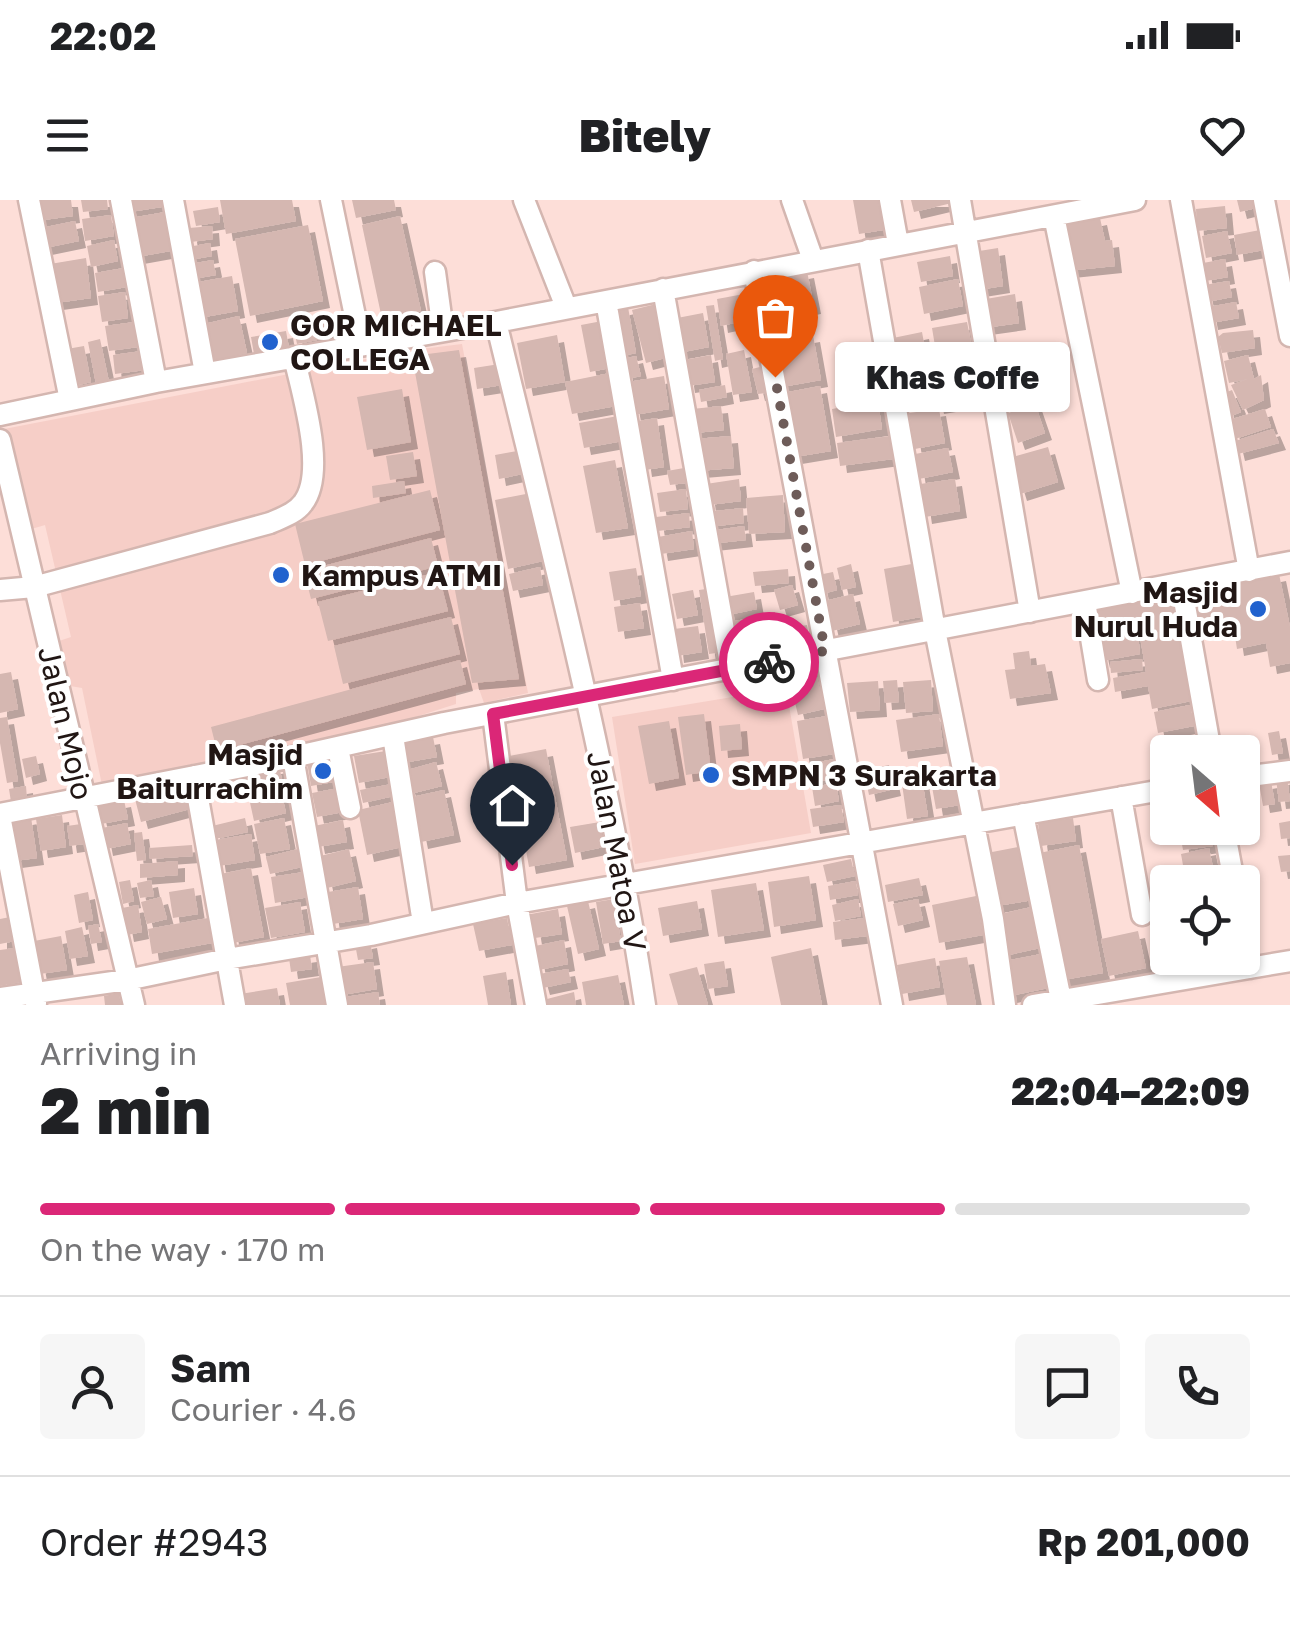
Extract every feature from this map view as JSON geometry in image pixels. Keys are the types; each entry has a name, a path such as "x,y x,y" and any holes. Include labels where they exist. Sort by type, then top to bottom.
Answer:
{"street":[{"path":"28,200 70,400"},
{"path":"121,200 156,382"},
{"path":"172,200 205,373"},
{"path":"332,200 361,345"},
{"path":"524,200 566,307"},
{"path":"792,200 813,260"},
{"path":"890,200 898,244"},
{"path":"960,200 1030,612"},
{"path":"0,414 1135,200"},
{"path":"1181,200 1249,571"},
{"path":"1264,200 1290,336"},
{"path":"1054,216 1132,593"},
{"path":"868,250 1006,1005"},
{"path":"435,272 444,331"},
{"path":"754,272 892,1005"},
{"path":"663,290 731,669"},
{"path":"606,301 673,680"},
{"name":"Jalan Matoa V","path":"496,322 587,698 626,885 644,1005"},
{"path":"0,590 34,587 270,523 302,506 309,494 314,460 294,357"},
{"name":"Jalan Mojo","path":"0,440 134,1005"},
{"path":"35,999 0,818 83,797 493,714 1290,562"},
{"path":"1181,584 1207,735"},
{"path":"1085,602 1098,680"},
{"path":"493,714 516,903 536,1005"},
{"path":"393,736 422,924"},
{"path":"338,748 350,808"},
{"path":"293,757 337,1005"},
{"path":"1260,775 1290,771"},
{"path":"194,776 235,1005"},
{"path":"0,998 35,999 516,903 1150,791"},
{"path":"1121,797 1142,914"},
{"path":"1023,814 1061,1000"},
{"path":"1260,966 1290,961"},
{"path":"1033,1005 1209,975"}],"shaded area":[{"name":"Kampus ATMI","path":"462,344 528,693 484,703 479,689 456,693 456,704 353,737 102,785 82,688 70,686 59,641 71,637 45,525 28,530 4,429 413,350"},
{"name":"SMPN 3 Surakarta","path":"786,688 811,833 635,864 612,717"}],"building":[{"path":"33,200 71,200 73,216 36,221"},
{"path":"81,200 107,200 108,209 83,212"},
{"path":"128,200 167,200 168,206 130,212"},
{"path":"220,200 292,200 296,221 226,234"},
{"path":"352,200 394,200 396,210 356,218"},
{"path":"853,200 878,200 883,230 859,234"},
{"path":"911,200 951,200 952,203 914,212"},
{"path":"1237,200 1255,200 1256,208 1240,212"},
{"path":"1225,206 1227,228 1197,231 1196,209"},
{"path":"218,207 220,222 196,226 193,211"},
{"path":"171,211 176,250 137,257 131,218"},
{"path":"111,215 114,236 85,241 82,219"},
{"path":"400,216 421,311 382,319 362,225"},
{"path":"1100,218 1105,241 1112,240 1115,266 1067,271 1062,226"},
{"path":"75,221 79,241 45,248 41,228"},
{"path":"308,225 323,301 250,316 235,239"},
{"path":"212,226 213,239 191,242 189,228"},
{"path":"1260,230 1264,250 1237,255 1234,235"},
{"path":"1227,231 1232,253 1206,258 1202,236"},
{"path":"114,240 118,261 91,267 87,246"},
{"path":"210,243 212,256 190,260 188,247"},
{"path":"998,248 1003,286 978,290 973,252"},
{"path":"950,256 953,276 921,282 917,262"},
{"path":"86,258 91,298 56,303 50,264"},
{"path":"1225,259 1228,277 1206,281 1203,263"},
{"path":"213,260 216,275 193,279 190,264"},
{"path":"124,268 127,287 98,292 95,273"},
{"path":"807,271 814,307 771,315 765,279"},
{"path":"232,276 238,311 199,318 193,283"},
{"path":"958,279 963,306 924,314 919,287"},
{"path":"1229,281 1232,297 1207,302 1204,285"},
{"path":"125,292 128,318 102,322 98,296"},
{"path":"744,294 748,320 721,326 717,299"},
{"path":"1015,294 1019,323 984,328 980,300"},
{"path":"1236,302 1239,318 1211,323 1208,307"},
{"path":"656,304 669,357 646,363 632,310"},
{"path":"714,305 723,359 715,361 706,306"},
{"path":"628,307 636,353 622,356 614,310"},
{"path":"703,313 709,347 678,353 672,319"},
{"path":"239,316 247,353 212,361 204,324"},
{"path":"328,317 332,337 297,344 293,324"},
{"path":"602,321 610,368 590,372 581,325"},
{"path":"135,322 138,347 109,351 105,326"},
{"path":"967,322 974,358 938,364 932,328"},
{"path":"1253,330 1255,348 1222,353 1218,337 1223,333"},
{"name":"GOR MICHAEL COLLEGA","path":"286,331 289,348 254,354 251,337"},
{"path":"922,332 927,359 899,365 893,338"},
{"path":"557,335 565,382 526,389 517,343"},
{"path":"813,335 821,380 782,387 773,342"},
{"path":"100,339 109,382 96,384 88,342"},
{"path":"84,346 91,382 75,386 67,349"},
{"path":"459,350 519,679 472,683 412,356"},
{"path":"744,350 752,392 733,395 726,354"},
{"path":"142,351 145,370 115,374 113,355"},
{"path":"711,355 715,382 688,386 684,360"},
{"path":"1248,355 1254,379 1261,375 1264,400 1243,410 1231,385 1248,379 1229,383 1224,361"},
{"path":"636,356 641,376 627,379 623,359"},
{"path":"1030,357 1035,383 1005,388 1001,362"},
{"path":"506,363 509,384 477,389 474,368"},
{"path":"972,364 975,379 945,385 942,370"},
{"path":"927,365 931,381 900,388 897,371"},
{"path":"760,367 765,393 758,394 752,369"},
{"path":"610,373 616,406 572,414 565,382"},
{"path":"664,376 669,409 634,415 628,382"},
{"path":"725,385 727,397 701,402 699,390"},
{"path":"820,386 831,451 795,457 783,393"},
{"path":"402,389 411,442 367,450 357,397"},
{"path":"952,389 955,404 937,407 934,392"},
{"path":"1232,390 1241,412 1229,417 1222,394"},
{"path":"878,401 882,429 836,437 832,409"},
{"path":"1035,404 1045,433 1018,443 1008,413"},
{"path":"721,406 724,430 695,433 692,409"},
{"path":"939,409 945,443 915,449 909,413"},
{"path":"1265,409 1271,427 1235,439 1229,420"},
{"path":"618,416 623,441 584,448 579,423"},
{"path":"657,418 664,467 645,470 638,421"},
{"path":"1273,429 1279,443 1238,454 1235,441"},
{"path":"731,436 734,468 698,471 695,439"},
{"path":"890,436 893,459 840,466 837,443"},
{"path":"1048,447 1058,482 1020,494 1009,458"},
{"path":"948,448 953,472 919,479 915,454"},
{"path":"523,450 527,473 499,479 495,455"},
{"path":"413,452 417,476 390,480 386,456"},
{"path":"615,460 628,528 596,533 583,466"},
{"path":"684,468 686,483 670,485 667,471"},
{"path":"739,479 741,501 709,505 706,484"},
{"path":"955,479 960,511 925,517 920,484"},
{"path":"404,481 406,493 373,498 372,486"},
{"path":"686,489 688,509 660,512 657,493"},
{"path":"430,490 440,530 305,565 295,524"},
{"path":"531,493 543,561 508,569 495,500"},
{"path":"783,495 785,532 749,534 746,498"},
{"path":"743,508 744,523 708,527 706,512"},
{"path":"689,513 690,527 658,531 656,517"},
{"path":"744,526 746,540 710,544 709,531"},
{"path":"692,531 694,549 661,554 658,537"},
{"path":"431,538 438,566 311,599 304,571"},
{"path":"917,563 926,616 893,622 884,569"},
{"path":"851,564 856,587 842,590 837,568"},
{"path":"540,567 543,585 513,591 509,574"},
{"path":"636,568 641,596 614,601 609,572"},
{"path":"788,569 789,583 755,586 753,572"},
{"path":"438,572 448,611 328,641 318,602"},
{"path":"833,572 837,590 822,594 818,575"},
{"name":"Masjid Nurul Huda","path":"1279,574 1290,627 1290,663 1270,667 1266,643 1237,649 1234,630 1226,632 1225,627 1193,633 1187,603 1217,597 1216,593 1226,591 1225,585"},
{"path":"792,585 798,605 780,610 774,590"},
{"path":"713,588 723,652 709,654 699,590"},
{"path":"1174,589 1196,700 1152,709 1148,686 1115,692 1113,678 1146,672 1136,613 1140,654 1103,661 1091,607"},
{"path":"693,590 698,615 677,619 672,594"},
{"path":"754,592 757,609 728,615 725,597"},
{"path":"853,594 860,624 832,631 825,601"},
{"path":"640,603 644,628 618,632 614,607"},
{"path":"775,612 779,645 772,646 768,613"},
{"path":"762,616 767,641 729,648 724,623"},
{"path":"451,617 460,654 343,684 334,646"},
{"path":"807,625 810,642 787,645 784,629"},
{"path":"698,626 702,652 677,656 674,629"},
{"path":"1029,651 1031,666 1045,664 1051,693 1010,699 1005,670 1015,669 1013,653"},
{"path":"1142,659 1143,670 1111,673 1110,662"},
{"path":"460,660 466,684 217,751 211,727"},
{"path":"814,663 824,709 798,715 787,669"},
{"path":"11,672 18,709 0,713 0,674"},
{"path":"897,680 899,702 885,703 883,681"},
{"path":"931,680 933,711 906,713 903,682"},
{"path":"878,681 880,710 850,712 847,683"},
{"path":"1190,705 1194,726 1158,733 1154,712"},
{"path":"704,714 711,771 686,775 678,717"},
{"path":"939,714 943,746 901,752 896,720"},
{"path":"827,716 834,754 803,759 797,721"},
{"path":"7,717 18,781 7,783 0,718"},
{"path":"669,721 679,778 649,784 638,726"},
{"path":"740,724 742,749 721,751 719,726"},
{"path":"1279,731 1283,753 1272,755 1268,733"},
{"path":"433,737 437,757 403,763 399,743"},
{"path":"546,749 567,860 529,867 509,756"},
{"path":"386,751 390,777 359,783 354,756"},
{"path":"36,756 40,774 26,778 22,759"},
{"name":"Masjid Baiturrachim","path":"335,757 339,781 311,786 307,762"},
{"path":"834,759 837,778 807,784 804,765"},
{"path":"436,762 442,786 410,794 404,771"},
{"path":"889,765 894,789 869,795 864,770"},
{"path":"953,765 960,805 936,809 929,770"},
{"path":"279,766 283,784 243,793 239,775"},
{"path":"920,767 928,816 907,819 900,770"},
{"path":"1287,777 1290,801 1279,802 1276,779"},
{"path":"1271,781 1275,804 1263,806 1260,783"},
{"path":"836,783 839,801 815,806 812,787"},
{"path":"392,784 394,796 363,803 360,790"},
{"path":"26,786 27,799 11,802 9,789"},
{"path":"185,786 190,809 141,822 135,799"},
{"path":"339,788 343,812 317,817 312,793"},
{"path":"444,790 454,835 421,842 412,797"},
{"path":"281,791 286,813 254,821 249,798"},
{"path":"124,800 128,819 101,824 97,805"},
{"path":"393,802 402,847 367,855 358,810"},
{"path":"841,805 844,822 813,827 810,809"},
{"path":"62,815 66,847 41,851 36,819"},
{"path":"31,817 37,858 15,861 9,821"},
{"path":"245,818 248,832 215,839 212,826"},
{"path":"284,818 290,849 260,854 254,824"},
{"path":"1073,818 1076,841 1041,846 1038,823"},
{"path":"343,820 347,842 318,847 314,826"},
{"path":"1290,821 1290,838 1281,839 1279,823"},
{"path":"600,822 604,847 575,853 570,827"},
{"path":"127,823 131,844 106,849 102,828"},
{"path":"81,824 84,844 70,846 67,826"},
{"path":"142,832 146,860 137,861 134,833"},
{"path":"251,834 255,860 219,866 215,840"},
{"path":"192,845 193,856 150,859 149,848"},
{"path":"1079,845 1103,973 1063,980 1039,853"},
{"path":"1182,845 1213,845 1213,846 1183,850"},
{"path":"1023,846 1033,900 997,906 987,853"},
{"path":"1209,848 1212,865 1183,865 1181,854"},
{"path":"298,849 302,867 270,874 266,857"},
{"path":"349,849 356,881 327,888 320,856"},
{"path":"1290,855 1290,871 1281,872 1278,856"},
{"path":"851,859 855,876 827,882 823,865"},
{"path":"178,861 178,875 140,878 140,864"},
{"path":"251,868 264,937 233,943 220,874"},
{"path":"304,872 309,897 275,903 271,877"},
{"path":"809,876 816,920 774,927 768,882"},
{"path":"919,878 923,895 888,902 885,885"},
{"path":"130,880 134,901 123,904 119,882"},
{"path":"151,880 154,896 140,898 137,883"},
{"path":"856,881 858,895 830,900 828,886"},
{"path":"756,883 764,930 718,937 711,890"},
{"path":"358,887 363,919 333,924 328,892"},
{"path":"194,888 198,914 173,918 169,892"},
{"path":"88,892 93,920 79,923 74,895"},
{"path":"976,896 983,935 939,943 932,905"},
{"path":"161,897 167,919 147,924 141,902"},
{"path":"614,899 621,941 603,944 596,902"},
{"path":"858,899 861,916 835,921 832,905"},
{"path":"918,899 923,920 898,926 893,904"},
{"path":"588,901 599,949 578,954 567,906"},
{"path":"697,901 702,929 663,936 658,908"},
{"path":"300,902 305,932 271,938 265,908"},
{"path":"138,905 142,932 127,935 122,908"},
{"path":"1036,906 1045,947 1004,956 996,915"},
{"path":"558,909 562,934 535,938 531,914"},
{"path":"10,917 15,941 0,944 0,919"},
{"path":"208,918 212,943 152,954 148,929"},
{"path":"507,918 512,945 479,951 473,924"},
{"path":"865,918 867,936 835,940 833,922"},
{"path":"98,924 102,942 91,944 88,926"},
{"path":"82,927 88,956 70,959 65,931"},
{"path":"1138,931 1146,968 1109,976 1101,939"},
{"path":"61,936 67,970 40,974 34,941"},
{"path":"564,940 568,964 539,970 535,946"},
{"path":"370,941 373,958 358,960 355,944"},
{"path":"15,948 21,982 0,986 0,950"},
{"path":"811,948 822,1005 781,1005 771,957"},
{"path":"1046,953 1053,987 1010,996 1005,961"},
{"path":"310,955 312,969 291,972 289,958"},
{"path":"967,957 976,1005 947,1005 939,961"},
{"path":"935,958 940,987 902,994 897,965"},
{"path":"724,961 728,986 708,989 704,964"},
{"path":"373,962 377,989 342,995 337,967"},
{"path":"697,967 708,1005 678,1005 669,974"},
{"path":"568,969 571,982 543,988 539,974"},
{"path":"506,972 511,1005 488,1005 483,976"},
{"path":"618,975 624,1005 586,1005 582,982"},
{"path":"321,977 325,1005 290,1005 286,983"},
{"path":"277,988 280,1005 242,1005 240,994"},
{"path":"378,992 380,1005 346,1005 345,997"},
{"path":"574,992 576,1005 547,1005 547,999"},
{"path":"119,993 121,1005 105,1005 104,996"}],"way so far":[{"path":"769,662 825,651 775,377"}],"place":[{"name":"GOR MICHAEL COLLEGA","path":"270,342"},
{"name":"Khas Coffe","path":"775,377"},
{"name":"Kampus ATMI","path":"281,575"},
{"name":"Masjid Nurul Huda","path":"1258,609"},
{"name":"Masjid Baiturrachim","path":"323,771"},
{"name":"SMPN 3 Surakarta","path":"711,775"}],"route":[{"path":"512,865 493,714 769,662"}]}
